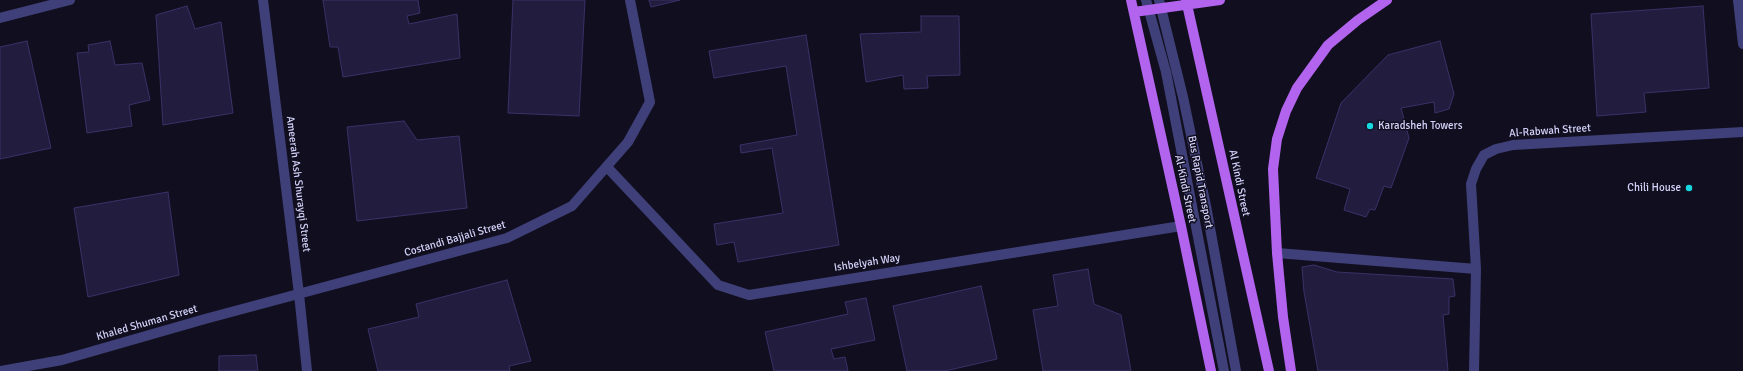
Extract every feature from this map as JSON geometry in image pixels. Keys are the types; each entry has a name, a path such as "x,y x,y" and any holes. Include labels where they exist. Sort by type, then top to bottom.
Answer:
{"main road":[{"path":"1130,0 1134,12 1149,10 1160,4 1220,0"},
{"path":"1291,371 1283,317 1277,253 1273,169 1277,139 1286,111 1297,88 1328,45 1358,20 1387,0"},
{"name":"Al Kindi Street","path":"1186,2 1269,371"},
{"name":"Al-Kindi Street","path":"1134,12 1211,371"}],"street":[{"path":"0,18 70,0"},
{"name":"Ameerah Ash Shurayqi Street","path":"263,0 307,371"},
{"name":"Costandi Bajjali Street","path":"299,294 507,238 572,206 628,142 650,102 630,0"},
{"name":"Bus Rapid Transport","path":"1146,0 1166,72 1224,371"},
{"path":"1738,0 1743,44"},
{"name":"Bus Rapid Transport","path":"1160,4 1206,206 1236,371"},
{"name":"Al-Rabwah Street","path":"1474,371 1476,268 1471,184 1476,169 1484,155 1496,149 1513,145 1743,132"},
{"name":"Ishbelyah Way","path":"607,167 718,284 749,295 1181,226"},
{"path":"1277,253 1476,268"},
{"name":"Khaled Shuman Street","path":"0,371 62,360 299,294"}],"building":[{"path":"323,0 418,0 420,13 407,16 409,24 457,14 460,58 343,77 338,47 330,47"},
{"path":"513,0 585,0 579,116 508,113"},
{"path":"649,0 680,0 651,7"},
{"path":"187,6 195,29 221,22 233,113 163,125 156,15"},
{"path":"1703,6 1709,88 1644,93 1646,112 1597,116 1591,14"},
{"path":"921,16 959,16 960,75 927,76 928,88 904,89 903,75 866,82 860,34 921,32"},
{"path":"806,35 839,245 738,262 734,242 717,245 714,224 783,213 772,148 741,153 740,145 797,135 786,66 714,78 709,51"},
{"path":"27,41 51,148 0,159 0,47"},
{"path":"110,41 115,65 142,63 150,100 129,105 132,126 87,133 77,53 89,52 88,45"},
{"name":"Karadsheh Towers","path":"1440,41 1454,94 1449,109 1435,113 1434,102 1401,108 1409,138 1391,188 1384,186 1375,210 1370,209 1366,217 1344,210 1350,189 1316,178 1341,103 1388,55"},
{"path":"404,121 417,140 459,136 467,208 357,221 347,127"},
{"path":"168,192 179,275 88,297 74,208"},
{"path":"1314,265 1337,272 1453,279 1455,296 1449,297 1449,314 1443,315 1448,371 1318,371 1304,292 1302,267"},
{"path":"1088,269 1094,304 1121,315 1131,371 1043,371 1033,310 1058,306 1053,275"},
{"path":"507,280 531,361 509,366 510,371 378,371 368,329 419,317 416,304"},
{"path":"981,286 997,359 945,371 907,371 893,306"},
{"path":"866,298 875,340 831,349 834,359 845,357 848,371 774,371 765,332 848,314 845,302"},
{"path":"256,355 258,371 219,371 219,356"}],"place":[{"name":"Karadsheh Towers","path":"1370,126"},
{"name":"Chili House","path":"1689,188"}]}
